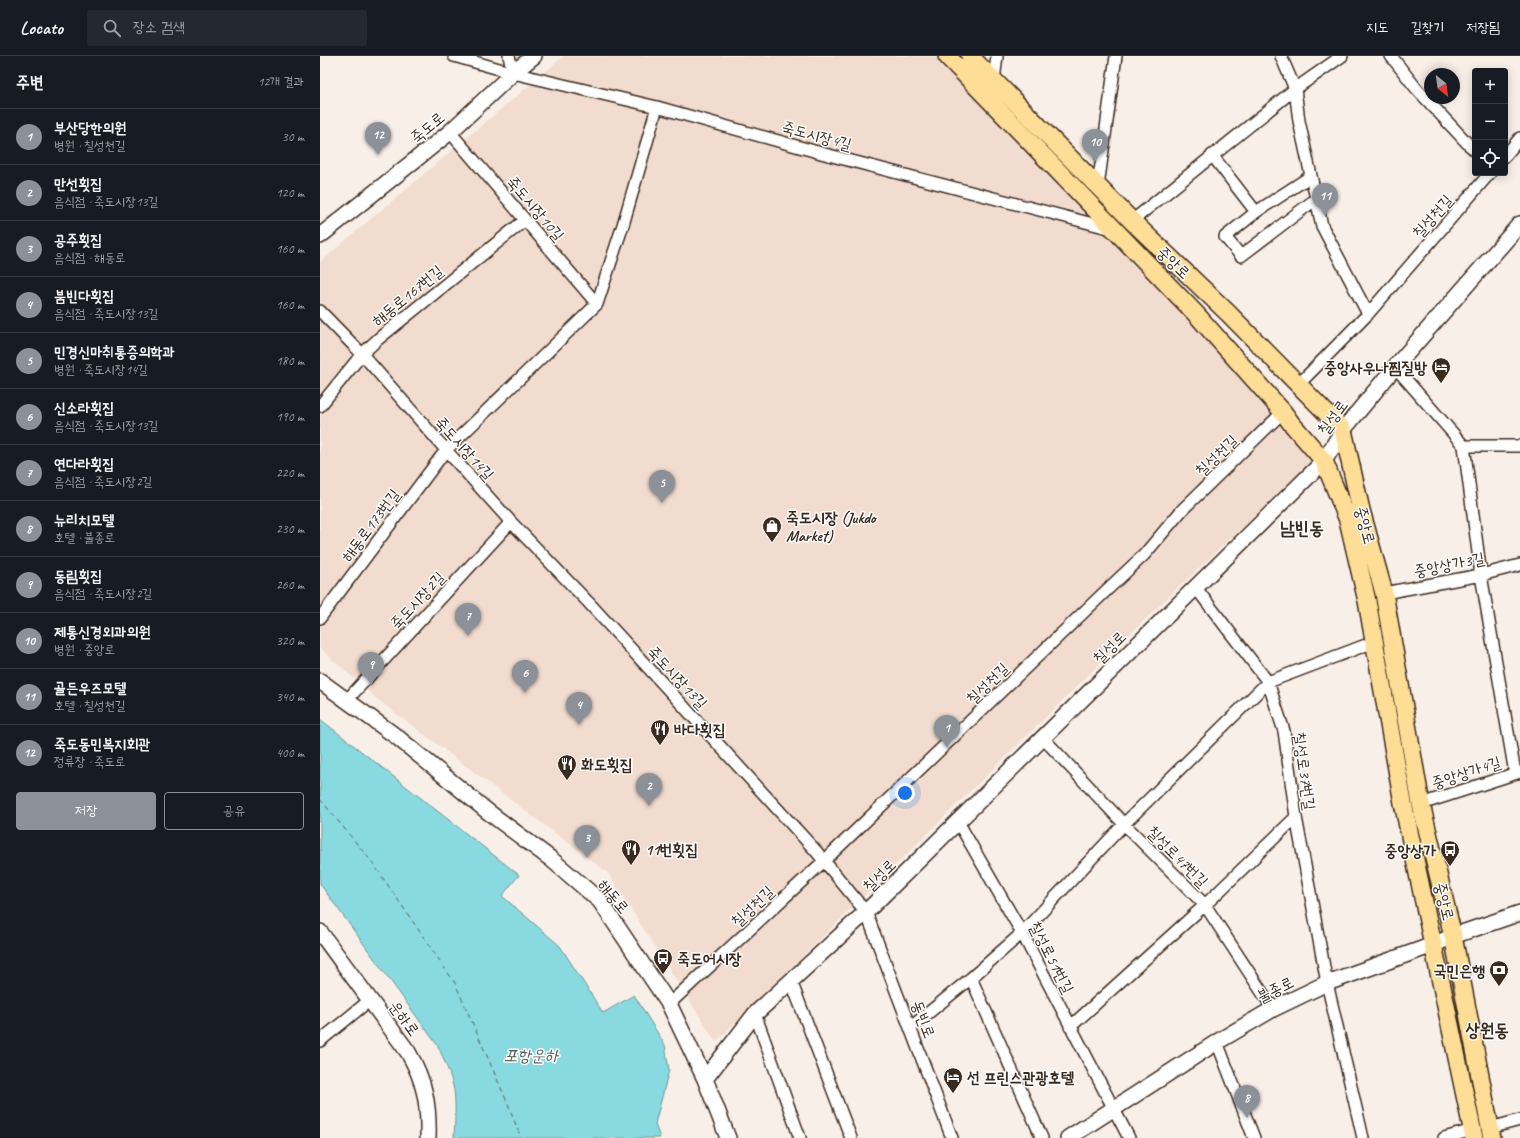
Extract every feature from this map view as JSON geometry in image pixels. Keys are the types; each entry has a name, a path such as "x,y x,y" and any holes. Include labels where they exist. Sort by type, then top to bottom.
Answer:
{"main road":[{"name":"중앙로","path":"947,56 1112,229 1196,314 1283,412 1324,461 1348,520 1367,601 1404,803 1473,1134"},
{"name":"중앙로","path":"970,56 1132,220 1299,384 1343,430 1361,510 1384,593 1421,804 1453,936 1491,1133"}],"street":[{"name":"죽도시장4길","path":"454,56 513,73 657,107 844,159 1112,229"},
{"path":"509,56 513,73"},
{"name":"죽도로","path":"320,236 450,132 513,73 534,56"},
{"path":"994,80 997,56"},
{"path":"1098,186 1116,56"},
{"path":"1281,56 1295,89 1299,121 1322,226 1368,314"},
{"path":"1132,220 1295,89 1342,56"},
{"path":"1391,56 1416,88 1472,148"},
{"path":"597,304 657,107"},
{"name":"죽도시장10길","path":"450,132 597,304"},
{"path":"1508,152 1520,138"},
{"path":"1212,155 1256,212"},
{"path":"1311,176 1256,212 1225,237 1241,256 1316,199"},
{"name":"칠성천길","path":"1299,384 1368,314 1487,176"},
{"name":"해동로167번길","path":"320,406 362,354 377,340 525,220"},
{"name":"칠성로","path":"705,1079 755,1014 866,912 1324,461 1343,430 1395,367 1520,224"},
{"name":"해동로173번길","path":"320,618 446,450 597,304"},
{"name":"죽도시장14길","path":"320,310 362,354 511,522 589,603"},
{"path":"1395,367 1464,446 1481,575 1517,773"},
{"name":"칠성천길","path":"669,1004 824,861 1144,555 1182,510 1283,412"},
{"path":"1464,446 1520,446"},
{"name":"죽도시장2길","path":"347,700 511,522"},
{"name":"중앙상가3길","path":"1384,593 1481,575 1520,566"},
{"name":"칠성로37번길","path":"1196,588 1268,682 1284,731 1296,817 1328,982 1363,1138"},
{"name":"죽도시장13길","path":"589,603 824,861 866,912"},
{"path":"910,1028 971,978 1022,933 1124,824 1268,682 1374,642"},
{"name":"해동로","path":"320,681 397,737 487,811 550,859 600,901 669,1004 705,1079 728,1138"},
{"name":"칠성로47번길","path":"1043,738 1124,824 1205,905 1273,1009"},
{"name":"중앙상가4길","path":"1421,804 1517,773"},
{"path":"1070,1027 1205,905 1296,817"},
{"name":"칠성로51번길","path":"958,822 1022,933 1129,1138"},
{"name":"동빈로","path":"866,912 952,1138"},
{"name":"불종로","path":"1068,1138 1216,1042 1273,1009 1328,982 1433,945 1453,936 1520,914"},
{"name":"운하로","path":"320,932 408,1052 416,1067 422,1082 429,1116 428,1138"},
{"path":"971,978 1042,1138"},
{"path":"792,981 851,1138"},
{"path":"320,1041 370,1000"},
{"path":"755,1014 800,1138"},
{"path":"1216,1042 1254,1138"},
{"path":"1491,1133 1520,1120"},
{"path":"1444,1138 1473,1134"}],"shaded area":[{"name":"죽도시장 (Jukdo Market)","path":"564,56 940,56 1103,218 1314,459 1136,628 716,1042 608,873 377,699 320,648 320,262"}],"water":[{"name":"포항운하","path":"320,719 519,875 502,896 560,946 603,1013 634,995 665,1045 669,1070 655,1124 660,1138 454,1138 454,1090 438,1046 320,884"}],"ferry route":[{"path":"320,799 372,862 455,983 508,1104 521,1138"}],"place":[{"name":"죽도동민복지회관","path":"378,155"},
{"name":"제통신경외과의원","path":"1095,162"},
{"name":"골든우즈모텔","path":"1325,216"},
{"name":"중앙사우나찜질방","path":"1441,384"},
{"name":"민경신마취통증의학과","path":"662,503"},
{"name":"죽도시장 (Jukdo Market)","path":"772,543"},
{"name":"연다라횟집","path":"468,636"},
{"name":"동림횟집","path":"371,685"},
{"name":"신소라횟집","path":"525,693"},
{"name":"붐빈다횟집","path":"579,725"},
{"name":"바다횟집","path":"660,746"},
{"name":"부산당한의원","path":"947,748"},
{"name":"화도횟집","path":"567,781"},
{"name":"만선횟집","path":"649,806"},
{"name":"공주횟집","path":"587,858"},
{"name":"11번횟집","path":"631,866"},
{"name":"중앙상가","path":"1450,867"},
{"name":"죽도어시장","path":"663,975"},
{"name":"국민은행","path":"1499,987"},
{"name":"선 프린스관광호텔","path":"953,1094"},
{"name":"뉴리치모텔","path":"1247,1118"}],"district":[{"name":"남빈동","path":"1302,528"},
{"name":"상원동","path":"1487,1030"}]}
